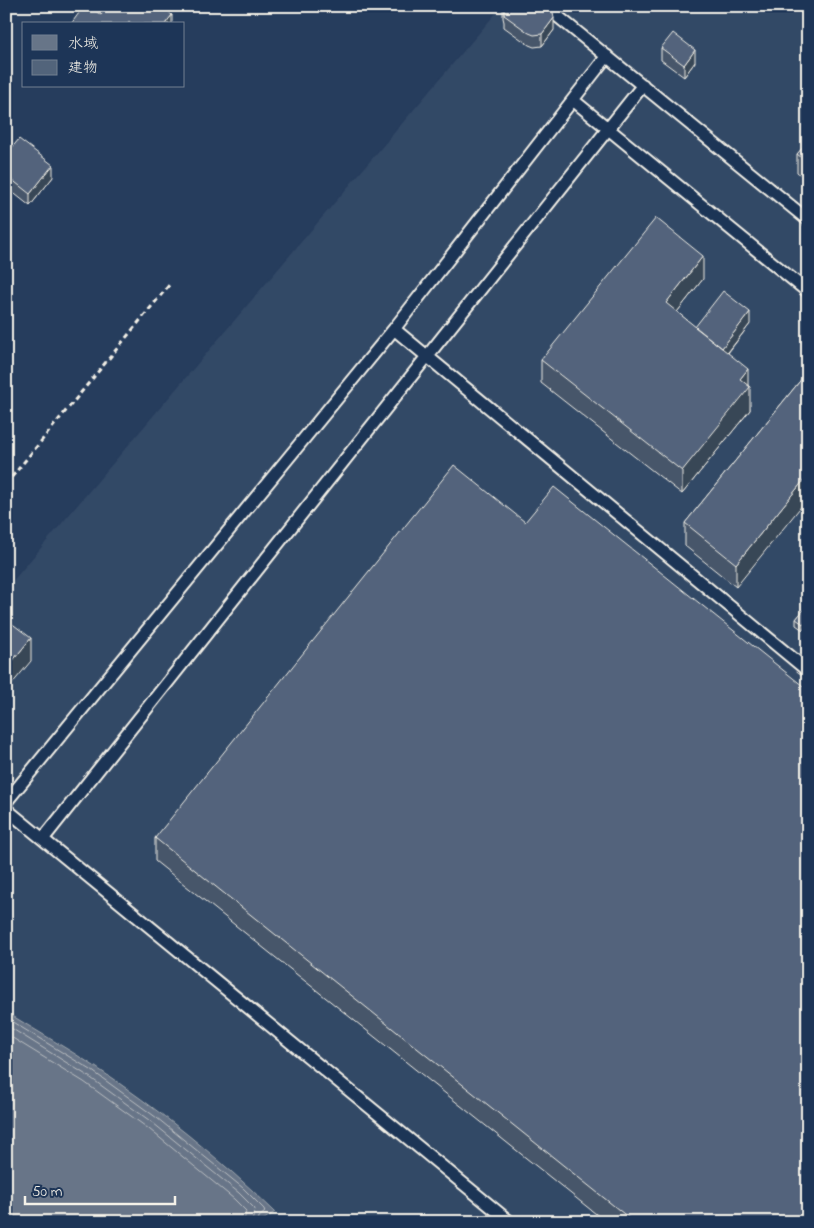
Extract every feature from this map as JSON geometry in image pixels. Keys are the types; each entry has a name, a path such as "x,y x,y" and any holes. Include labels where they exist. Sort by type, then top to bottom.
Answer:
{"lane":[{"path":"545,6 808,220"},
{"path":"6,802 394,329 607,56"},
{"path":"43,838 643,85"},
{"path":"573,100 808,292"},
{"path":"394,329 808,671"},
{"path":"6,809 510,1222"}],"path":[{"path":"6,484 170,284"}],"shaded area":[{"path":"502,6 808,6 808,1222 6,1222 6,589"}],"water":[{"path":"6,1012 83,1059 141,1099 211,1154 275,1212 260,1222 6,1222"}],"building":[{"path":"84,6 89,6 101,15 106,8 104,6 162,6 172,15 167,22 72,22"},
{"path":"503,6 549,6 554,18 542,34 534,35 504,15"},
{"path":"673,33 695,50 684,65 661,48"},
{"path":"19,139 53,165 30,194 6,175 6,155"},
{"path":"808,142 808,163 797,154"},
{"path":"656,218 703,256 666,303 748,369 740,379 750,387 682,471 541,360"},
{"path":"723,291 750,312 722,348 695,327"},
{"path":"808,371 808,475 736,564 685,523"},
{"path":"454,465 525,522 554,487 808,690 808,1222 634,1222 155,838"},
{"path":"808,577 808,591 801,585"},
{"path":"806,607 808,609 808,617 803,624 796,619"},
{"path":"6,619 31,638 6,669"},
{"path":"486,1215 494,1222 481,1222"}]}
